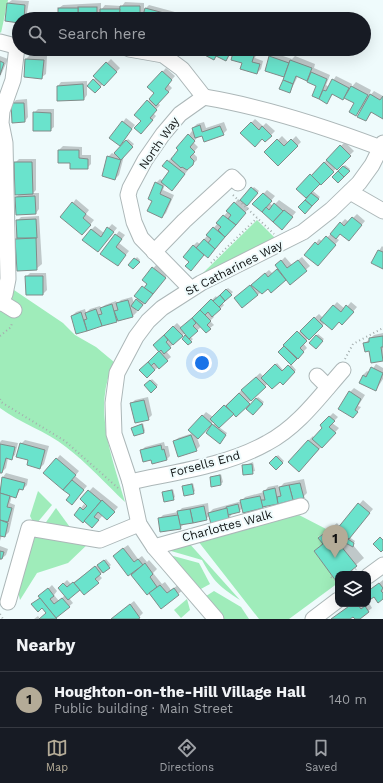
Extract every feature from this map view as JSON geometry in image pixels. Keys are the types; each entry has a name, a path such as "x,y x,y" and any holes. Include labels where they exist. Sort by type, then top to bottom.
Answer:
{"street":[{"path":"0,42 12,45"},
{"path":"14,310 0,302 8,279 3,183 2,111 13,80 17,56"},
{"path":"164,56 182,69 204,97 242,104 333,130 382,146"},
{"name":"North Way","path":"191,289 141,238 134,222 128,195 130,188 145,160 180,114 204,97"},
{"name":"St Catharines Way","path":"216,619 154,547 139,524 130,484 114,434 113,403 118,372 136,337 162,308 191,289 303,232 331,210 359,183 372,165 382,146"},
{"path":"154,252 222,185 232,177 238,183"},
{"path":"350,192 383,211"},
{"name":"Forsells End","path":"130,484 237,457 268,443 302,417 343,370"},
{"path":"317,376 328,387"},
{"name":"Charlottes Walk","path":"154,547 300,506"},
{"path":"4,608 29,528 100,540 139,524"},
{"path":"364,571 382,567"},
{"path":"313,619 335,602"}],"path":[{"path":"222,185 283,243"},
{"path":"209,265 257,218"},
{"path":"0,336 11,327 14,310"},
{"path":"343,370 342,363 353,344 383,328"},
{"path":"0,399 1,402 65,441 118,488 130,484"},
{"path":"331,577 335,580"},
{"path":"2,619 4,608"}],"green space":[{"path":"0,0 8,0 1,33 0,32"},
{"path":"257,220 277,240 202,274"},
{"path":"14,290 63,323 75,335 96,347 114,362 108,379 104,415 110,450 125,502 74,453 50,436 0,408 0,311"},
{"path":"38,491 52,505 37,523 33,522 30,516"},
{"path":"56,508 72,530 44,525"},
{"path":"299,515 328,530 318,537 323,544 314,551 335,579 335,585 289,619 259,619 198,541"},
{"path":"33,534 90,542 68,563 37,573 20,600 17,587"},
{"path":"188,542 240,600 218,583 210,574 202,560 171,551 169,548"},
{"path":"166,554 199,563 210,584 199,590"},
{"path":"214,591 241,607 249,619 224,619 203,598"},
{"path":"187,599 190,610 181,618 174,610"}],"building":[{"path":"7,3 25,5 24,12 12,12 12,22 5,21"},
{"path":"120,6 140,6 140,12 120,12"},
{"path":"78,7 97,7 97,12 78,12"},
{"path":"58,8 78,8 78,12 58,12"},
{"path":"145,8 160,12 144,12"},
{"path":"100,9 120,9 120,12 100,12"},
{"path":"206,56 216,56 214,60"},
{"path":"216,56 228,56 226,61"},
{"path":"232,56 254,56 252,62 260,64 257,74 240,69 242,63 231,60"},
{"path":"269,56 289,63 284,77 265,71"},
{"path":"25,59 44,60 42,79 24,77"},
{"path":"290,60 312,68 307,81 296,76 293,84 283,80"},
{"path":"0,61 4,63 0,75"},
{"path":"106,62 117,72 104,86 93,76"},
{"path":"162,71 172,80 165,89 169,92 156,106 149,99 154,93 147,87"},
{"path":"311,72 327,79 319,99 312,96 316,86 307,82"},
{"path":"93,79 101,87 95,93 87,86"},
{"path":"332,79 349,88 343,100 332,94 327,104 319,99 323,90 326,91"},
{"path":"283,80 293,84 290,93 279,89"},
{"path":"83,84 84,100 57,101 57,86"},
{"path":"351,86 368,95 356,116 349,112 354,103 344,98"},
{"path":"370,94 380,100 383,96 383,119 371,112 366,121 357,117"},
{"path":"147,100 157,110 150,118 153,120 141,134 134,128 141,121 134,115"},
{"path":"11,103 24,103 25,122 12,123"},
{"path":"33,112 51,113 51,131 33,131"},
{"path":"122,121 132,129 120,146 109,138"},
{"path":"251,122 259,130 262,126 272,136 265,142 262,139 255,147 240,133"},
{"path":"200,125 202,132 220,126 224,135 204,142 202,136 195,138 192,128"},
{"path":"188,134 195,141 190,147 195,152 190,157 194,161 193,165 187,170 182,167 181,168 171,159 178,150 176,148"},
{"path":"277,139 284,146 291,139 298,146 278,166 264,152"},
{"path":"126,140 133,147 121,160 114,153"},
{"path":"340,145 351,156 337,170 326,160"},
{"path":"58,150 79,150 79,158 88,159 88,169 70,169 70,163 58,163"},
{"path":"107,156 121,160 115,180 102,176"},
{"path":"167,160 185,174 172,191 161,182 169,171 162,166"},
{"path":"14,162 32,162 33,194 15,195"},
{"path":"324,162 334,172 321,185 311,176"},
{"path":"343,166 350,171 344,177 338,171"},
{"path":"338,171 344,177 338,183 332,177"},
{"path":"310,174 320,184 306,198 296,189"},
{"path":"155,182 163,186 160,194 171,199 162,218 147,211 152,201 148,199"},
{"path":"251,187 258,193 247,206 240,200"},
{"path":"263,193 272,201 262,212 252,204"},
{"path":"311,193 319,199 312,206 305,200"},
{"path":"35,196 36,214 16,215 15,197"},
{"path":"305,200 312,206 305,214 298,207"},
{"path":"72,202 86,214 83,218 91,225 82,235 60,217"},
{"path":"234,202 246,213 236,225 228,219 231,215 226,211"},
{"path":"274,203 283,211 273,222 262,212 266,207 269,210"},
{"path":"284,210 293,217 282,230 273,222"},
{"path":"223,215 236,225 225,237 218,230 221,227 216,223"},
{"path":"352,217 362,225 349,241 340,234 336,239 330,234 340,222 344,226"},
{"path":"36,219 37,238 17,238 16,220"},
{"path":"107,227 114,232 98,252 82,240 91,229 101,237"},
{"path":"213,227 225,237 215,249 208,243 211,239 206,235"},
{"path":"115,234 122,239 116,247 126,255 118,266 100,254"},
{"path":"326,236 336,245 318,266 304,255 315,242 318,245"},
{"path":"36,238 37,270 17,271 15,239"},
{"path":"204,239 215,249 208,258 196,248"},
{"path":"193,245 204,255 191,271 185,266 189,262 183,257"},
{"path":"378,250 383,252 383,269 371,263"},
{"path":"134,258 140,262 133,269 128,265"},
{"path":"281,260 287,268 298,260 307,271 290,285 275,265"},
{"path":"152,267 166,278 153,294 144,288 147,284 142,280"},
{"path":"277,269 286,280 271,293 268,289 262,294 251,285 265,273 268,277"},
{"path":"25,276 43,276 43,295 26,295"},
{"path":"250,285 258,295 242,308 234,298"},
{"path":"142,286 153,294 145,304 134,296"},
{"path":"226,289 232,295 225,301 220,295"},
{"path":"220,295 225,301 219,307 213,301"},
{"path":"136,299 143,305 138,311 131,306"},
{"path":"211,299 221,309 212,317 208,312 205,315 200,310"},
{"path":"128,300 133,317 118,321 114,311 118,310 116,303"},
{"path":"112,304 117,322 102,326 98,315 102,314 100,308"},
{"path":"333,305 341,312 346,305 354,312 342,325 339,322 332,330 320,320"},
{"path":"96,309 102,326 87,331 84,320 87,319 85,313"},
{"path":"200,310 211,321 207,325 211,329 206,333 192,318"},
{"path":"81,312 87,331 76,334 71,316"},
{"path":"314,317 323,326 309,340 300,331"},
{"path":"192,318 196,323 193,326 198,331 189,339 180,328"},
{"path":"173,326 183,336 173,345 164,335"},
{"path":"297,331 307,341 300,348 304,352 298,359 283,345"},
{"path":"164,335 168,340 166,342 171,348 164,354 161,350 159,352 153,345"},
{"path":"185,335 192,342 188,345 182,339"},
{"path":"316,335 323,341 316,349 309,343"},
{"path":"383,336 383,347 381,347 383,361 371,363 369,351 365,352 363,343 369,342 369,338"},
{"path":"284,346 297,359 291,365 278,352"},
{"path":"159,351 168,361 159,369 154,363 151,366 148,362"},
{"path":"148,362 155,370 147,378 139,370"},
{"path":"275,364 282,371 288,365 295,372 283,385 280,382 272,389 261,378"},
{"path":"371,367 383,373 376,391 359,383 363,375 366,377"},
{"path":"256,377 266,387 251,401 241,390"},
{"path":"150,380 157,387 151,393 144,385"},
{"path":"349,391 361,399 355,410 358,412 353,418 338,409"},
{"path":"239,393 250,404 236,417 226,406"},
{"path":"256,398 263,404 253,415 246,409"},
{"path":"144,400 149,420 135,423 130,403"},
{"path":"224,405 234,414 219,428 210,419"},
{"path":"202,415 212,424 198,439 188,430"},
{"path":"329,416 335,421 329,427 336,433 322,448 312,439 322,428 320,425"},
{"path":"142,424 144,433 134,436 131,428"},
{"path":"212,424 226,435 220,444 206,433"},
{"path":"191,435 197,451 178,457 173,441"},
{"path":"308,440 319,449 299,472 288,462"},
{"path":"20,443 45,450 40,469 27,465 28,460 16,457"},
{"path":"0,444 15,447 12,460 6,458 2,473 0,473"},
{"path":"161,445 162,450 164,449 167,460 152,464 151,460 143,462 140,450"},
{"path":"276,456 283,463 276,470 269,463"},
{"path":"56,458 76,475 63,490 43,473"},
{"path":"252,464 253,474 243,475 242,465"},
{"path":"220,475 221,485 211,487 210,477"},
{"path":"2,477 25,483 23,490 19,489 16,498 0,493"},
{"path":"72,480 84,490 72,505 66,500 70,495 63,490"},
{"path":"300,483 304,498 293,500 289,485"},
{"path":"192,484 194,494 184,496 182,486"},
{"path":"289,485 293,500 278,504 277,497 281,496 279,487"},
{"path":"275,488 278,504 262,507 261,500 265,500 263,491"},
{"path":"88,490 101,501 83,523 74,515 80,507 83,510 87,506 80,499"},
{"path":"172,490 174,500 164,502 162,492"},
{"path":"0,493 10,496 7,507 12,508 8,522 0,520"},
{"path":"260,496 263,508 243,513 240,500"},
{"path":"102,500 115,512 107,520 98,512 94,517 99,520 92,528 84,521"},
{"path":"358,503 370,513 349,539 337,529"},
{"path":"238,504 240,512 228,515 226,507"},
{"path":"204,506 207,520 193,523 190,509"},
{"path":"227,508 229,520 211,524 208,513"},
{"path":"190,509 193,523 180,525 177,511"},
{"path":"178,515 181,529 160,532 158,518"},
{"path":"0,520 8,523 5,537 0,536"},
{"path":"328,530 357,566 351,571 335,571 335,580 314,551 323,544 318,538"},
{"path":"337,532 354,543 353,547 334,537"},
{"path":"380,537 383,540 383,550 381,552 373,544"},
{"path":"123,548 134,562 138,559 143,565 128,576 113,556"},
{"path":"0,551 4,552 2,559 0,559"},
{"path":"104,560 110,568 103,573 97,565"},
{"path":"145,563 153,574 150,577 157,587 147,595 131,575"},
{"path":"95,566 101,574 95,579 99,583 84,595 74,583"},
{"path":"73,582 80,590 68,600 58,588 63,583 67,587"},
{"path":"379,583 383,588 381,591 383,593 383,599 378,603 374,597 371,599 371,589"},
{"path":"160,585 167,593 174,588 179,595 161,609 149,593"},
{"path":"48,588 54,596 50,599 54,604 62,598 70,607 56,618 38,596"},
{"path":"40,598 57,619 39,619 46,613 42,608 38,612 31,604"},
{"path":"130,604 140,618 111,619"},
{"path":"348,607 359,607 361,609 366,607 369,612 360,619 355,619 353,617 350,619 331,619"}],"place":[{"name":"Houghton-on-the-Hill Village Hall","path":"335,558"}]}
